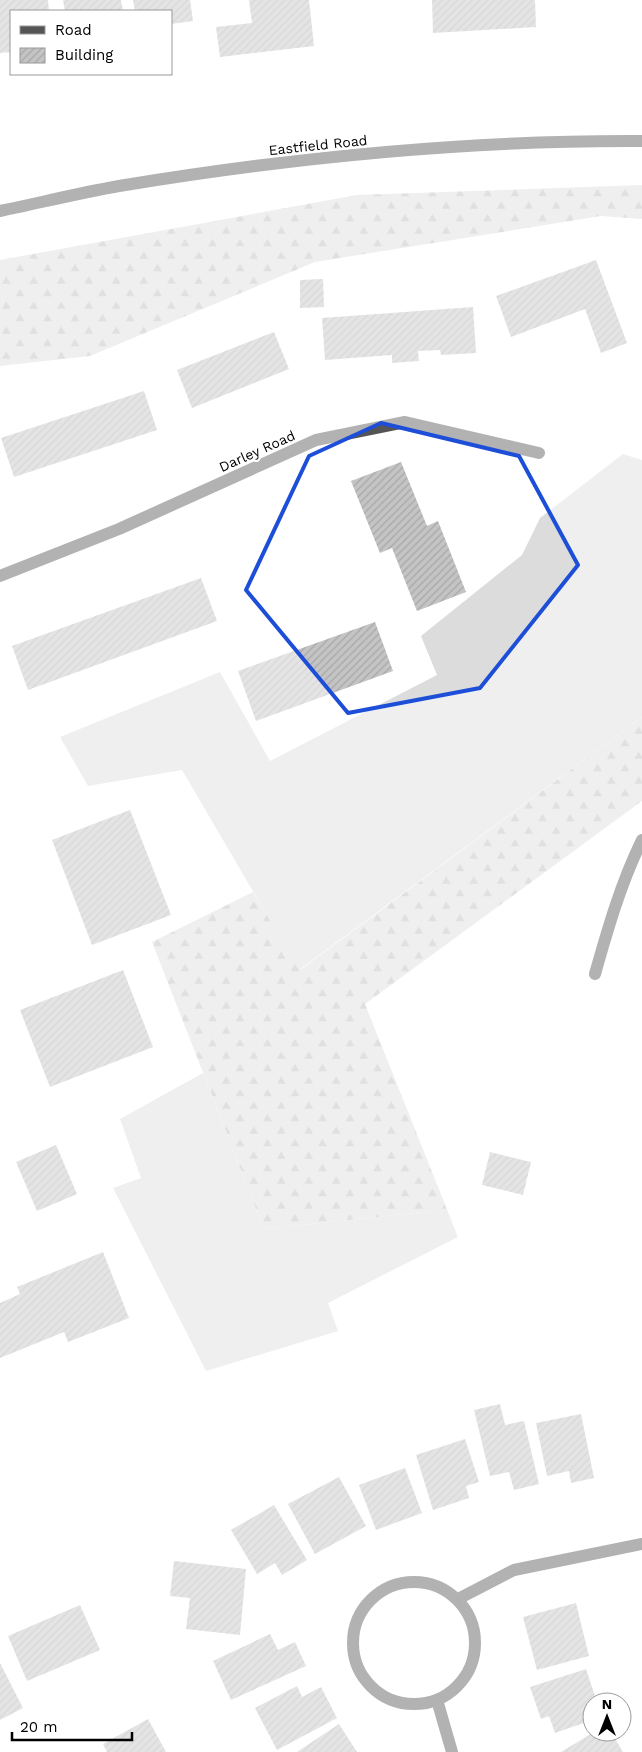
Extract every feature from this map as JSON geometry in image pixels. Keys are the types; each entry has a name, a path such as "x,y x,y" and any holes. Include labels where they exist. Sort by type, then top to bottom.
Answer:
{"street":[{"name":"Eastfield Road","path":"0,211 116,187 225,170 394,153 526,145 642,141"},
{"name":"Darley Road","path":"0,576 119,529 316,440 405,422 539,453"},
{"path":"595,974 615,906 631,862 642,840"},
{"path":"458,1599 514,1570 642,1544"},
{"path":"422,1582 441,1588 458,1599 469,1616 473,1629 474,1656 467,1674 454,1690 437,1700 417,1704 396,1702 378,1693 364,1679 354,1661 352,1640 354,1630 356,1621 366,1603 382,1590 401,1583 422,1582"},
{"path":"437,1700 452,1752"}],"highlighted area":[{"path":"381,423 519,456 578,565 480,688 348,713 246,590 309,456"}],"green space":[{"path":"642,185 642,219 601,216 315,262 90,356 0,366 0,260 357,195"},
{"path":"623,454 642,460 642,717 299,970 182,770 88,786 60,737 220,672 270,761 437,675 421,636 522,555 540,518"},
{"path":"642,717 642,801 365,1004 458,1237 434,1211 264,1229 152,942 253,892 300,970"},
{"path":"203,1073 264,1229 434,1211 458,1237 328,1303 338,1331 206,1371 113,1188 141,1178 120,1119"}],"building":[{"path":"0,0 48,0 49,10 10,10 10,52 0,53"},
{"path":"63,0 121,0 123,10 65,10"},
{"path":"133,0 190,0 193,21 172,24 172,10 135,10"},
{"path":"249,0 309,0 314,46 220,57 216,27 252,23"},
{"path":"432,0 535,0 536,27 433,33"},
{"path":"596,260 627,343 601,353 585,309 511,337 496,296"},
{"path":"323,279 324,307 300,308 300,280"},
{"path":"473,307 476,353 441,355 440,350 418,351 419,361 392,363 392,355 325,360 322,318"},
{"path":"274,332 289,369 192,408 177,370"},
{"path":"144,391 157,430 14,477 1,438"},
{"path":"401,462 427,526 438,521 466,592 417,611 392,548 380,553 351,481"},
{"path":"201,578 217,621 28,690 12,646"},
{"path":"375,622 393,671 256,721 238,671"},
{"path":"130,810 171,915 92,945 52,840"},
{"path":"123,970 153,1047 50,1087 20,1010"},
{"path":"56,1145 77,1194 37,1211 16,1162"},
{"path":"490,1152 531,1162 523,1195 482,1185"},
{"path":"103,1252 129,1318 68,1342 64,1332 0,1358 0,1303 20,1294 17,1287"},
{"path":"500,1404 505,1425 524,1421 539,1484 514,1490 509,1472 490,1476 474,1410"},
{"path":"581,1414 594,1478 571,1483 569,1471 547,1476 536,1423"},
{"path":"465,1439 479,1482 466,1486 469,1498 433,1510 416,1455"},
{"path":"405,1468 422,1513 376,1530 359,1485"},
{"path":"339,1477 366,1526 315,1554 288,1504"},
{"path":"274,1505 307,1560 282,1575 275,1563 257,1574 231,1530"},
{"path":"174,1561 246,1569 240,1635 186,1629 190,1598 170,1596"},
{"path":"576,1603 589,1656 537,1670 523,1617"},
{"path":"80,1605 100,1650 27,1681 8,1636"},
{"path":"270,1634 278,1650 295,1642 306,1666 231,1700 213,1661"},
{"path":"0,1663 23,1708 0,1720"},
{"path":"586,1669 594,1692 582,1692 582,1724 555,1733 549,1716 541,1719 530,1687"},
{"path":"297,1686 302,1697 321,1687 337,1718 277,1750 255,1708"},
{"path":"148,1719 166,1752 107,1752 103,1744"},
{"path":"339,1724 357,1752 297,1752"},
{"path":"582,1739 582,1742 617,1742 623,1752 561,1752"}]}
